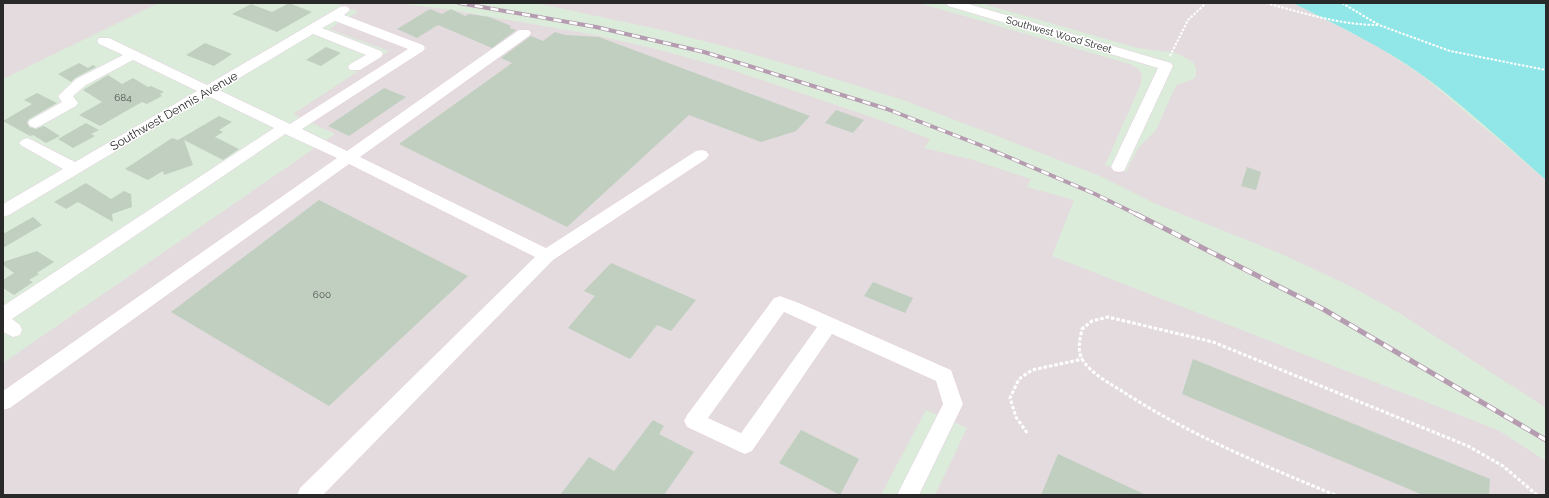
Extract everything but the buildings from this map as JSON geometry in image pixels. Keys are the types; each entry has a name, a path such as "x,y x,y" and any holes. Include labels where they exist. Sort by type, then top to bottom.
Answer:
{"street":[{"name":"Southwest Wood Street","path":"952,3 1166,66"},
{"name":"Southwest Dennis Avenue","path":"3,211 339,13 418,48 287,129"},
{"path":"313,29 376,54 355,67"},
{"path":"3,402 524,33"},
{"path":"104,41 209,90 547,256"},
{"path":"35,123 71,103 65,96 82,82 133,55"},
{"path":"1119,167 1166,66"},
{"path":"6,322 287,129"},
{"path":"28,143 76,169"},
{"path":"308,495 547,256 701,155"},
{"path":"829,324 745,445 694,421 780,303 829,324 944,376 953,404 908,495"}],"path":[{"path":"1166,66 1186,23 1200,7 1206,3"},
{"path":"1266,3 1345,23 1363,26 1379,25"},
{"path":"1342,3 1379,25 1450,51 1546,70"},
{"path":"1335,495 1195,434 1135,400 1103,379 1083,359 1078,346 1082,329 1092,321 1108,317 1213,342 1468,446 1503,466 1537,495"},
{"path":"1027,432 1016,417 1010,398 1020,379 1032,370 1083,359"}],"shaded area":[{"path":"3,3 159,3 3,79"},
{"path":"335,3 397,3 446,9 595,35 656,49 726,68 872,117 930,139 924,148 970,159 1031,179 1027,187 1074,200 1052,256 1498,430 1546,461 1546,495 935,495 967,428 926,410 881,495 3,495 3,363 335,134 293,114 389,51 329,29 358,12"},
{"path":"536,3 919,3 1130,64 1139,69 1142,75 1141,84 1105,165 1126,172 1138,148 1156,130 1176,85 1194,79 1196,76 1196,69 1193,62 1176,53 1137,48 980,3 1293,3 1379,47 1424,77 1546,180 1546,408 1399,313 1352,287 1277,252 1156,204 1100,176 903,100 803,69 657,29"},
{"path":"1293,3 1546,3 1546,180 1472,114 1425,77 1377,46"}],"railway":[{"path":"459,3 596,27 704,52 887,109 980,145 1095,194 1137,215"},
{"path":"1137,215 1323,309 1546,440"}]}
